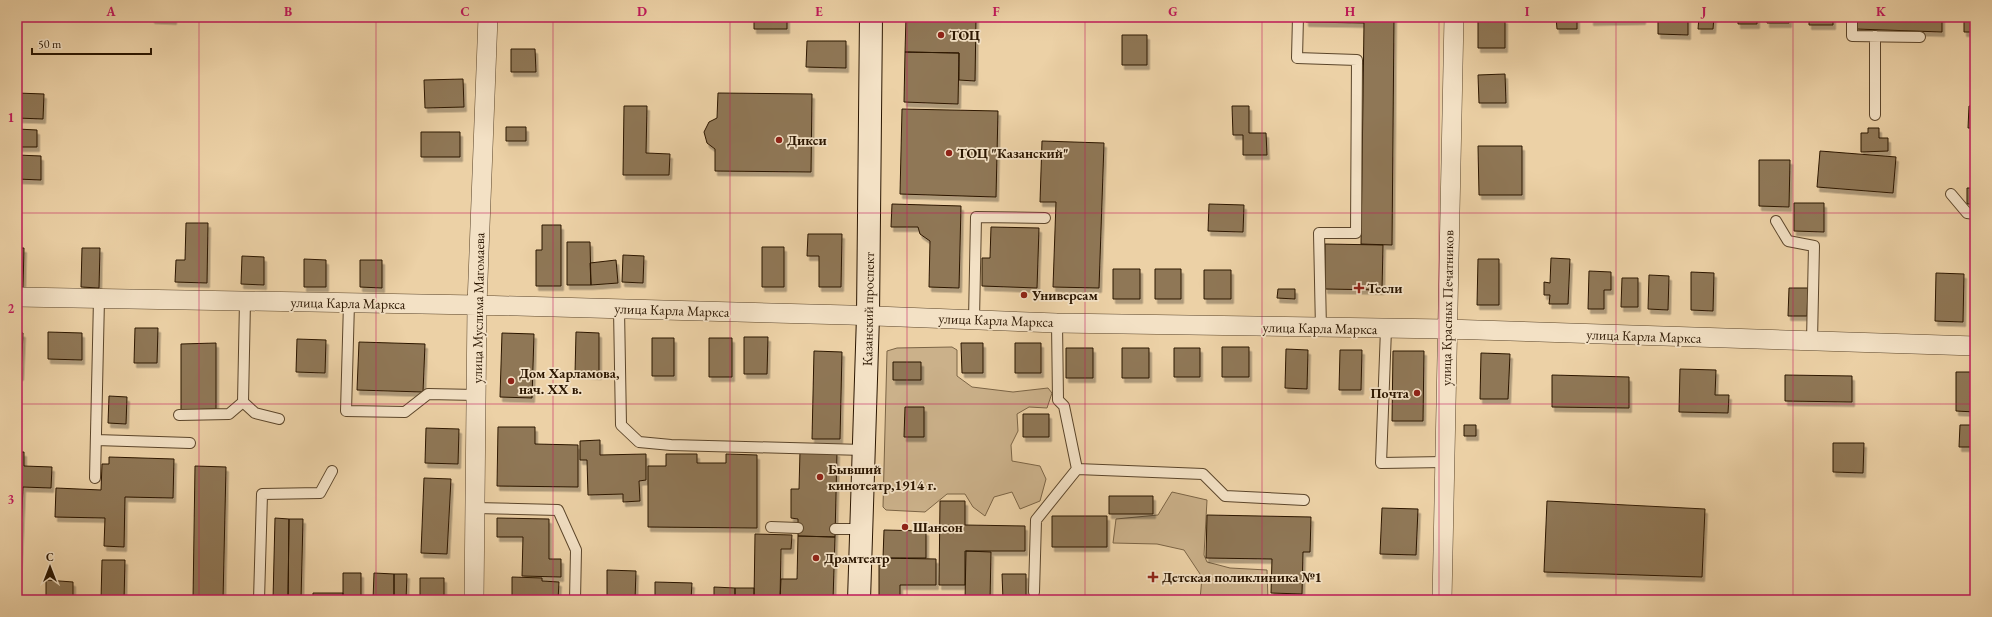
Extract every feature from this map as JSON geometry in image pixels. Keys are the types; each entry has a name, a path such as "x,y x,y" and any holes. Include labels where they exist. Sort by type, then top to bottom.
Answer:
{"main road":[{"name":"Казанский проспект","path":"859,600 868,316 871,17"}],"street":[{"name":"улица Муслима Магомаева","path":"474,600 477,305 488,17"},
{"name":"улица Красных Печатников","path":"1442,600 1446,329 1454,17"},
{"name":"улица Карла Маркса","path":"17,297 477,305 1057,323 1321,329 1446,329 1975,346"}],"lane":[{"path":"1298,17 1297,58 1357,60 1356,233 1319,233 1321,329"},
{"path":"1852,17 1852,36 1920,37"},
{"path":"1875,36 1875,115"},
{"path":"1951,194 1967,213 1975,214"},
{"path":"974,320 976,217 1045,218"},
{"path":"1776,221 1788,241 1814,246 1812,341"},
{"path":"95,478 99,299"},
{"path":"179,415 229,414 243,402 245,301"},
{"path":"349,303 346,410 404,412 428,394 476,395"},
{"path":"619,309 621,425 639,442 671,445 864,450"},
{"path":"1057,323 1058,400 1064,406 1077,469"},
{"path":"1386,329 1381,463 1445,462"},
{"path":"243,402 255,413 279,419"},
{"path":"96,440 190,443"},
{"path":"1077,469 1203,474 1225,496 1304,500"},
{"path":"1034,592 1036,520 1077,469"},
{"path":"259,600 262,494 320,493 332,471"},
{"path":"475,508 558,510 576,550 575,600"},
{"path":"771,527 798,528"},
{"path":"835,528 861,529"}],"shaded area":[{"path":"952,347 957,350 957,376 972,387 1013,392 1048,388 1052,393 1047,408 1029,407 1017,414 1018,431 1011,445 1012,461 1040,466 1046,479 1040,501 1020,509 1012,492 994,497 985,516 973,507 965,494 947,494 925,512 886,510 883,507 887,351 897,348"},
{"path":"1172,492 1207,500 1204,555 1207,562 1230,568 1267,570 1268,600 1200,600 1202,577 1184,550 1157,544 1113,543 1116,519 1158,515"}],"building":[{"path":"152,17 174,17 174,20 152,19"},
{"path":"754,17 787,17 787,29 754,29"},
{"name":"ТОЦ","path":"906,17 976,17 975,81 959,80 959,53 905,52"},
{"path":"1306,17 1394,17 1392,245 1361,244 1364,23 1306,22"},
{"path":"1556,17 1577,17 1577,29 1557,29"},
{"path":"1591,17 1643,17 1643,20 1591,21"},
{"path":"1658,17 1688,17 1688,35 1658,34"},
{"path":"1699,17 1714,17 1713,29 1698,29"},
{"path":"1738,17 1757,17 1757,24 1738,24"},
{"path":"1767,17 1789,17 1789,23 1767,23"},
{"path":"1809,17 1833,17 1833,25 1809,25"},
{"path":"1856,17 1942,17 1942,32 1856,29"},
{"path":"1964,17 1975,17 1975,32 1964,32"},
{"path":"1478,19 1505,19 1505,48 1478,48"},
{"path":"1122,35 1147,35 1147,65 1122,65"},
{"path":"807,41 846,41 846,68 806,67"},
{"path":"511,49 535,49 536,72 511,72"},
{"name":"ТОЦ","path":"905,52 959,53 958,104 904,102"},
{"path":"1505,74 1506,103 1479,103 1478,75"},
{"path":"463,79 464,107 425,108 424,80"},
{"path":"17,93 44,94 43,119 17,118"},
{"path":"718,93 812,94 811,172 715,171 715,149 707,143 704,132 709,122 717,118"},
{"path":"624,106 647,106 646,153 670,154 669,175 623,175"},
{"path":"1232,106 1249,106 1249,133 1266,133 1267,155 1243,155 1243,135 1233,135"},
{"path":"1969,106 1975,106 1975,128 1968,128"},
{"name":"ТОЦ \"Казанский\"","path":"902,109 998,111 996,197 900,194"},
{"path":"506,127 526,127 526,141 506,141"},
{"path":"1868,128 1879,128 1879,138 1888,138 1888,151 1861,152 1861,133 1868,133"},
{"path":"1975,128 1975,204 1967,204 1967,188 1973,188"},
{"path":"17,129 37,130 37,147 17,147"},
{"path":"421,132 460,132 460,157 421,157"},
{"path":"1042,141 1104,143 1099,288 1053,287 1056,202 1040,202"},
{"path":"1478,146 1522,146 1522,195 1479,195"},
{"path":"1820,151 1896,157 1893,193 1817,187"},
{"path":"17,155 41,156 41,180 17,179"},
{"path":"1759,160 1790,160 1789,207 1759,206"},
{"path":"1794,203 1824,203 1824,232 1794,231"},
{"path":"892,204 961,206 959,288 929,287 930,241 920,234 918,227 891,227"},
{"path":"1209,204 1244,205 1243,232 1208,231"},
{"path":"186,223 208,223 207,283 175,282 176,260 185,260"},
{"path":"542,225 561,225 561,286 536,286 536,250 542,250"},
{"path":"991,227 1039,228 1037,288 982,286 982,258 990,258"},
{"path":"808,234 842,234 841,287 819,287 819,256 807,256"},
{"path":"567,242 590,242 591,285 567,285"},
{"path":"1325,244 1383,245 1382,290 1325,289"},
{"path":"762,247 784,247 784,287 762,287"},
{"path":"17,248 24,248 23,287 17,287"},
{"path":"82,248 100,248 99,288 81,287"},
{"path":"623,255 644,256 643,283 622,282"},
{"path":"242,256 264,257 264,285 241,284"},
{"path":"1551,258 1570,259 1568,304 1549,304 1550,295 1544,295 1544,282 1550,283"},
{"path":"304,259 326,260 326,287 304,287"},
{"path":"1478,259 1499,259 1499,305 1477,305"},
{"path":"360,260 382,260 382,288 360,287"},
{"path":"616,260 618,283 591,285 590,263"},
{"path":"1113,269 1140,269 1140,299 1113,299"},
{"path":"1155,269 1181,269 1181,299 1155,299"},
{"path":"1204,270 1231,270 1231,299 1204,299"},
{"path":"1589,271 1611,272 1611,290 1604,290 1604,309 1588,309"},
{"path":"1691,272 1714,273 1713,311 1691,310"},
{"path":"1936,273 1964,274 1963,322 1935,321"},
{"path":"1649,275 1669,276 1668,310 1648,309"},
{"path":"1622,278 1638,278 1638,307 1621,307"},
{"path":"1789,288 1808,288 1807,316 1788,316"},
{"path":"1278,289 1295,289 1295,299 1277,298"},
{"path":"135,328 158,328 157,363 134,363"},
{"path":"17,332 23,333 21,376 17,376"},
{"path":"48,332 82,333 82,360 48,359"},
{"path":"576,332 599,333 599,375 575,374"},
{"path":"502,333 534,334 532,398 500,397"},
{"path":"744,337 768,337 767,374 744,374"},
{"path":"652,338 674,338 674,376 652,376"},
{"path":"709,338 732,338 732,377 709,377"},
{"path":"297,339 326,340 325,373 296,372"},
{"path":"359,342 425,344 423,392 357,390"},
{"path":"216,343 216,409 181,410 181,344"},
{"path":"961,343 983,343 983,373 962,373"},
{"path":"1015,343 1041,343 1041,373 1015,373"},
{"path":"1222,347 1249,347 1249,377 1222,377"},
{"path":"1066,348 1093,348 1093,378 1066,378"},
{"path":"1122,348 1149,348 1149,378 1122,378"},
{"path":"1174,348 1200,348 1200,377 1174,377"},
{"path":"1286,349 1308,350 1307,389 1285,388"},
{"path":"1340,350 1362,350 1361,390 1339,390"},
{"path":"814,351 842,352 840,439 812,439"},
{"path":"1393,351 1424,351 1423,421 1392,421"},
{"path":"1481,353 1510,354 1508,399 1480,399"},
{"path":"893,362 921,362 921,380 893,380"},
{"path":"1680,369 1716,370 1715,395 1729,395 1728,413 1679,412"},
{"path":"1956,372 1975,372 1975,412 1956,411"},
{"path":"1552,375 1629,377 1629,408 1552,407"},
{"path":"1785,375 1852,376 1852,402 1785,401"},
{"path":"109,396 127,397 126,424 108,423"},
{"path":"905,407 924,407 924,437 904,437"},
{"path":"1023,414 1049,414 1049,437 1023,437"},
{"path":"1464,425 1476,425 1476,436 1464,436"},
{"path":"1960,425 1975,425 1975,447 1959,447"},
{"path":"498,427 535,427 535,444 578,445 578,487 497,486"},
{"path":"426,428 459,429 458,464 425,463"},
{"path":"600,440 600,455 646,454 646,480 639,481 640,501 623,502 623,494 588,495 587,460 580,460 580,441"},
{"path":"1833,443 1864,443 1863,473 1833,472"},
{"path":"800,451 837,452 835,537 798,536 798,519 791,518 791,489 799,489"},
{"path":"17,452 24,452 24,466 52,467 51,488 23,487 18,598 17,597"},
{"path":"666,454 697,454 697,463 726,463 726,454 757,455 757,528 648,527 648,466 666,466"},
{"path":"109,457 174,459 173,498 125,497 124,547 104,546 105,518 55,517 56,488 101,490 102,464 109,464"},
{"path":"195,466 226,467 223,600 193,600"},
{"path":"424,478 451,479 447,554 421,553"},
{"path":"1109,496 1153,496 1153,514 1109,514"},
{"path":"940,501 965,501 965,525 1025,526 1025,551 965,551 965,585 939,585"},
{"path":"1547,501 1705,509 1702,577 1544,572"},
{"path":"1382,508 1418,509 1416,555 1380,554"},
{"path":"1207,515 1311,517 1310,552 1303,552 1302,594 1271,593 1272,559 1206,558"},
{"path":"1052,516 1107,516 1107,547 1052,547"},
{"path":"275,518 289,519 288,600 273,600"},
{"path":"497,518 549,519 549,559 561,559 561,577 522,576 523,537 497,537"},
{"path":"289,519 303,519 301,600 288,600"},
{"path":"884,530 926,531 926,558 883,558"},
{"path":"755,534 792,535 791,549 781,549 780,600 754,600"},
{"name":"Драмтеатр","path":"798,536 835,537 833,600 780,600 781,579 797,579"},
{"path":"966,551 991,552 990,600 965,600"},
{"path":"879,558 936,559 936,585 900,585 900,600 879,600"},
{"path":"102,560 125,560 124,600 101,600"},
{"path":"607,570 636,571 635,600 607,600"},
{"path":"343,573 361,573 361,600 343,600"},
{"path":"374,573 394,574 394,600 373,600"},
{"path":"394,574 407,574 406,600 394,600"},
{"path":"1002,574 1026,574 1026,600 1003,600"},
{"path":"512,577 542,578 542,581 559,582 558,600 512,600"},
{"path":"420,578 444,578 444,600 420,600"},
{"path":"46,580 73,582 73,595 79,600 46,600"},
{"path":"655,582 692,583 691,600 655,600"},
{"path":"714,587 735,588 735,600 714,600"},
{"path":"735,588 754,588 754,600 735,600"},
{"path":"313,593 343,593 343,600 313,600"}],"place":[{"name":"ТОЦ","path":"941,35"},
{"name":"Дикси","path":"779,140"},
{"name":"ТОЦ \"Казанский\"","path":"949,153"},
{"name":"Тесли","path":"1359,288"},
{"name":"Универсам","path":"1024,295"},
{"name":"Дом Харламова, нач. XX в.","path":"511,381"},
{"name":"Почта","path":"1417,393"},
{"name":"Бывший кинотеатр,1914 г.","path":"820,477"},
{"name":"Шансон","path":"905,527"},
{"name":"Драмтеатр","path":"816,558"},
{"name":"Детская поликлиника №1","path":"1153,577"}]}
